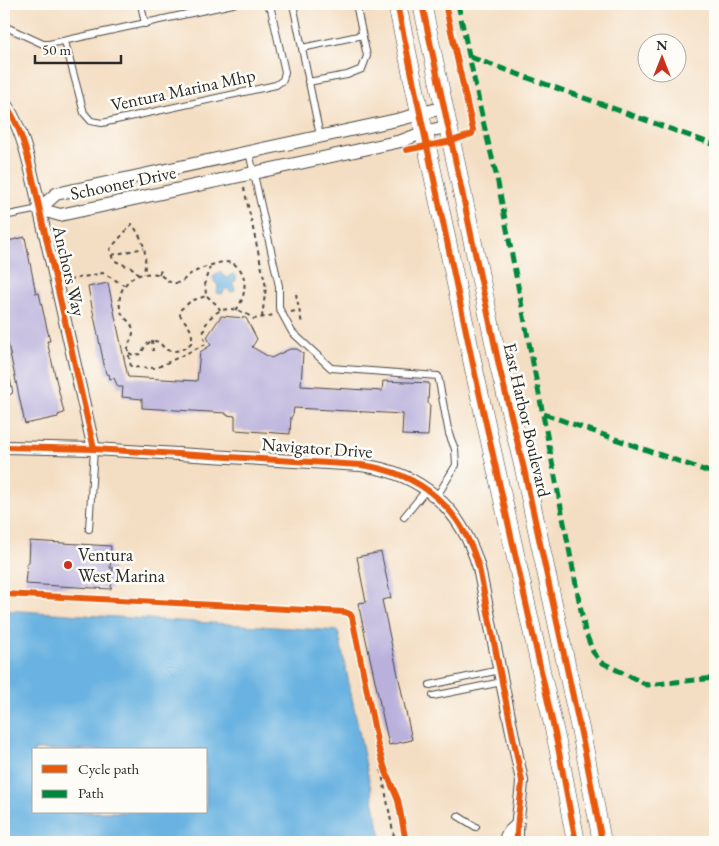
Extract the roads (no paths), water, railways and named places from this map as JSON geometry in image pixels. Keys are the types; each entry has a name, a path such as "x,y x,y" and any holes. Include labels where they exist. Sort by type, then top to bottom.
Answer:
{"main road":[{"path":"397,4 475,374 562,764 576,842"},
{"name":"East Harbor Boulevard","path":"422,4 500,370 524,469 587,760 602,842"}],"street":[{"name":"Anchors Way","path":"4,103 20,132 94,449"},
{"name":"Schooner Drive","path":"39,209 56,194 401,119 420,112 444,107"},
{"name":"Schooner Drive","path":"39,209 60,215 401,140 449,126"},
{"name":"Navigator Drive","path":"4,447 94,449 361,465 390,470 412,480 432,493 453,513 465,532 474,552 522,780 521,800 516,825 517,842"},
{"name":"Navigator Drive","path":"504,842 516,825"}],"lane":[{"path":"141,4 145,24"},
{"path":"4,26 43,44 66,42 233,4"},
{"name":"Ventura Marina Mhp","path":"66,42 84,114 91,121 102,123 276,85 283,80 285,72 271,9 265,4"},
{"path":"293,4 320,136"},
{"path":"308,82 347,75 362,69 367,56 356,4"},
{"path":"302,48 363,35"},
{"path":"249,152 279,286 279,308 292,332 331,368 438,376 456,465 432,493 404,517"},
{"path":"4,216 39,209"},
{"path":"4,371 9,391"},
{"path":"89,529 94,449"},
{"path":"430,685 501,676"},
{"path":"433,696 501,676"},
{"path":"458,816 476,827"}],"water":[{"path":"220,272 226,278 233,274 236,276 236,280 232,284 235,288 234,291 231,292 226,288 222,294 217,293 218,286 213,277"},
{"path":"4,610 338,631 382,842 4,842"}],"place":[{"name":"Ventura West Marina","path":"68,565"}]}
